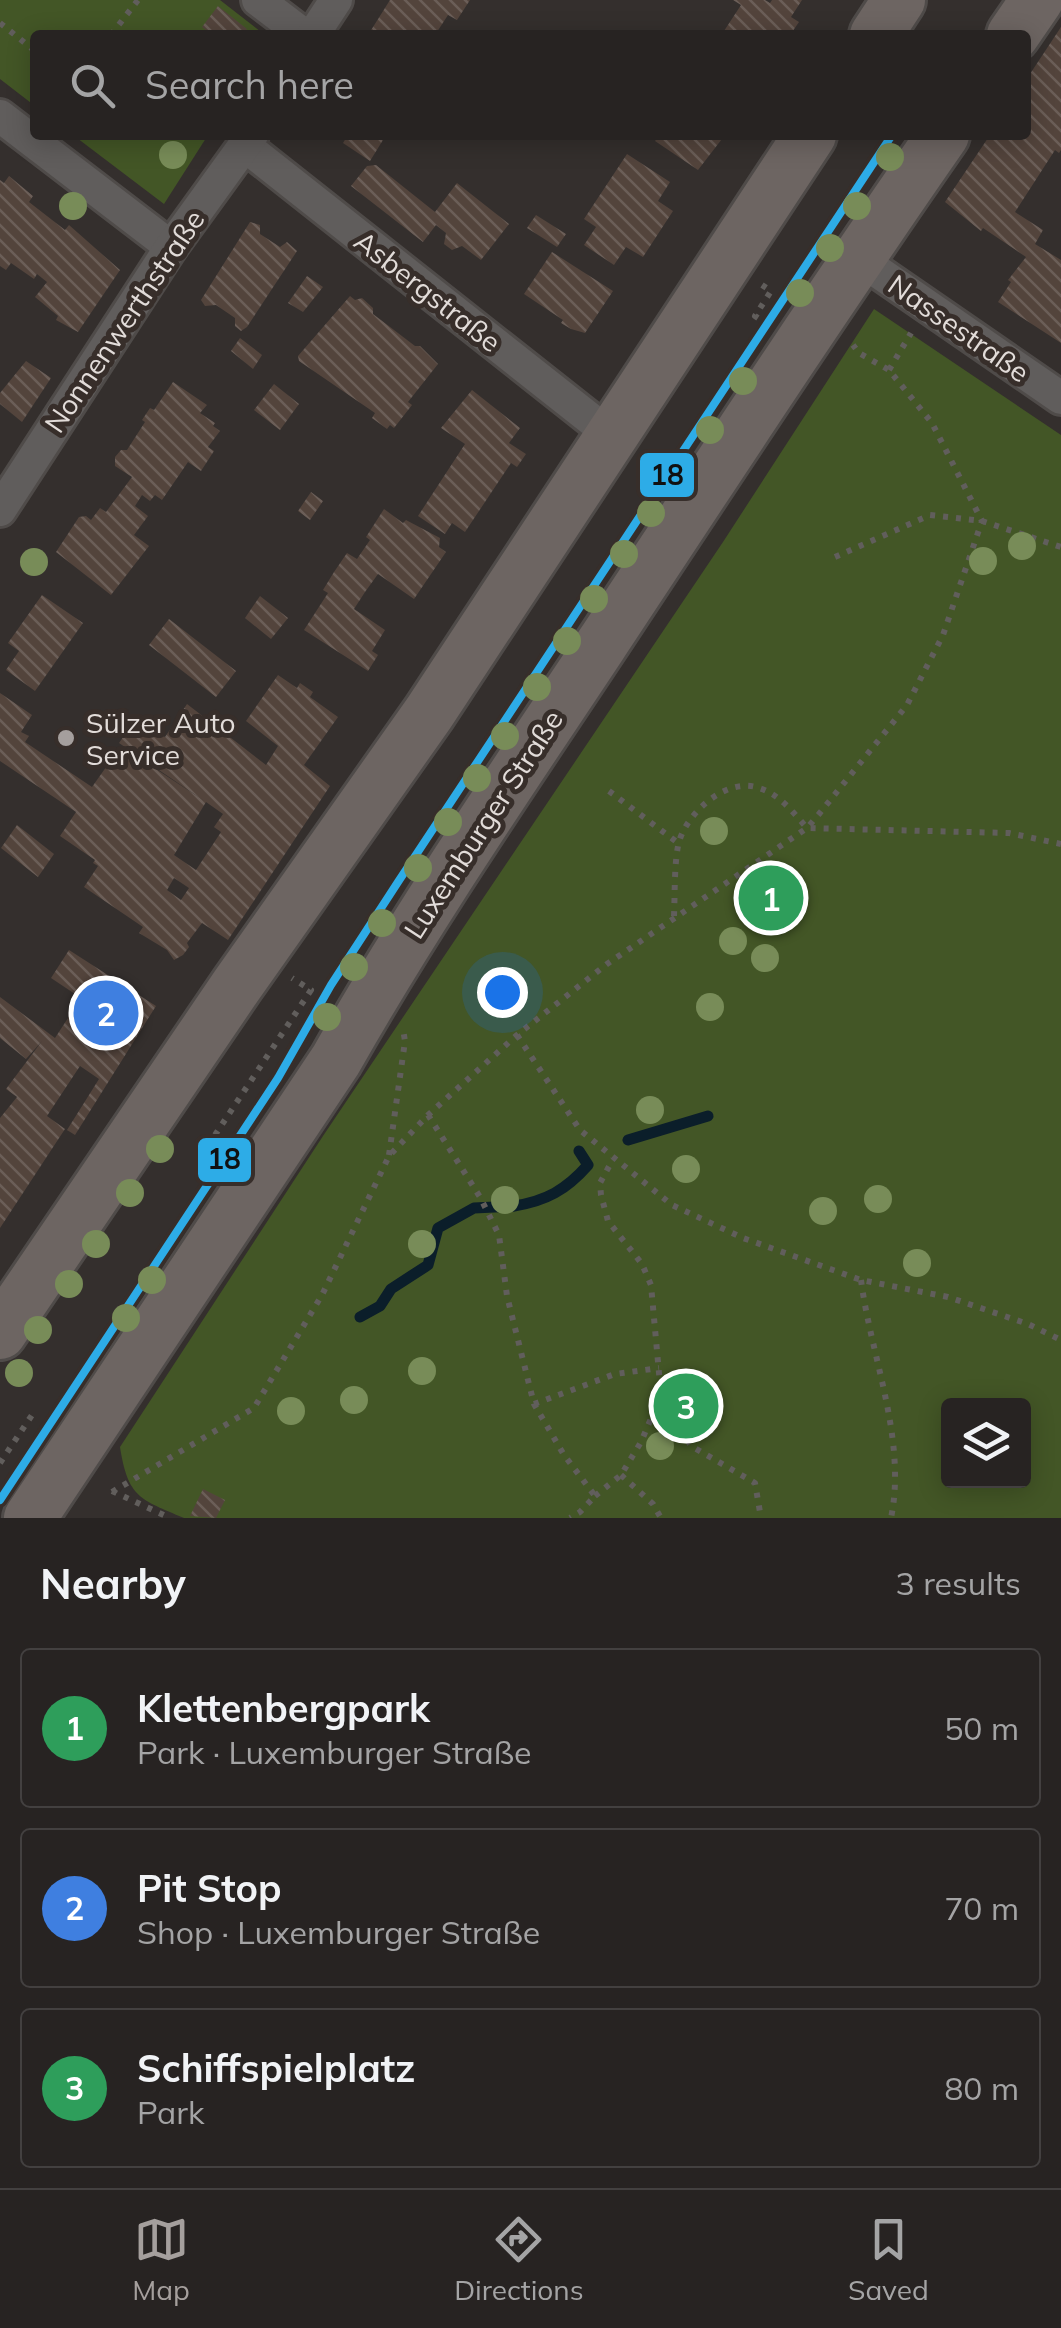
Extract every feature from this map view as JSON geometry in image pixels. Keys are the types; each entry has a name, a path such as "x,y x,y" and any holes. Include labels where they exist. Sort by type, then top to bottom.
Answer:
{"main road":[{"path":"879,30 900,0"},
{"path":"1016,30 1037,0"},
{"path":"0,1333 237,985 429,713 807,140"},
{"name":"Luxemburger Straße","path":"30,1518 336,1060 369,1001 486,818 940,140"}],"street":[{"path":"258,0 297,30"},
{"path":"316,30 336,0"},
{"path":"0,116 30,139"},
{"path":"31,140 171,247"},
{"name":"Nonnenwerthstraße","path":"0,510 171,247 248,141"},
{"name":"Asbergstraße","path":"248,141 612,436"},
{"name":"Nassestraße","path":"858,258 1061,398"}],"path":[{"path":"115,30 138,0"},
{"path":"0,23 30,47"},
{"path":"760,320 754,316 772,291 765,286"},
{"path":"389,1156 428,1115 517,1035 607,964 806,828 908,705 943,635 982,521 932,423 889,370 877,364"},
{"path":"835,557 930,515 982,521 1061,547"},
{"path":"674,918 678,843 692,816 715,796 734,787 754,786 770,792 806,828 1009,832 1061,844"},
{"path":"609,791 678,843"},
{"path":"215,1134 311,990 304,985"},
{"path":"517,1035 580,1130 672,1205 743,1238 861,1280 948,1297 1028,1324 1061,1340"},
{"path":"170,1518 112,1492 254,1408 322,1295 389,1156 405,1041"},
{"path":"261,1068 270,1073"},
{"path":"428,1115 499,1236 507,1296 534,1404 564,1455 595,1496"},
{"path":"612,1159 600,1183 601,1195 608,1221 642,1264 652,1285 661,1395 691,1446 755,1483 761,1518"},
{"path":"861,1280 866,1324 890,1421 890,1518"},
{"path":"534,1404 615,1374 659,1368"},
{"path":"570,1518 621,1475 641,1442 661,1395"},
{"path":"0,1463 32,1415"},
{"path":"621,1475 653,1504 661,1518"}],"green space":[{"path":"0,0 220,0 259,30 30,30 30,102 0,79"},
{"path":"80,140 205,140 164,204"},
{"path":"874,309 1061,435 1061,1518 184,1518 147,1501 138,1495 127,1477 120,1447 323,1136 723,542"}],"building":[{"path":"390,0 470,0 457,20 448,15 438,30 371,30"},
{"path":"733,0 802,0 791,17 799,22 793,30 725,30 741,5"},
{"path":"218,6 247,29 206,30 202,27"},
{"path":"1061,27 1061,150 1055,150 1015,212 1043,230 1035,244 1061,260 1061,343 998,302 1011,282 1008,280 1026,257 983,228 981,231 945,202 987,140 1031,140 1031,72"},
{"path":"345,140 383,140 370,161 343,143"},
{"path":"656,140 721,140 698,170"},
{"path":"627,154 670,182 658,201 673,211 643,257 626,247 614,265 584,245 596,227 584,219"},
{"path":"376,165 435,212 457,183 509,224 481,260 462,246 452,250 444,244 446,233 436,225 423,242 351,186 367,166"},
{"path":"9,176 33,196 29,202 65,230 69,225 120,270 78,332 56,320 58,316 35,297 47,282 37,274 34,279 11,263 6,270 0,266 0,180 4,183"},
{"path":"536,215 566,234 557,247 527,228"},
{"path":"250,222 260,225 260,234 280,247 287,242 297,251 241,331 235,326 235,318 216,305 205,306 201,300"},
{"path":"552,252 613,291 585,333 561,323 563,320 524,294"},
{"path":"307,276 323,287 303,312 288,303"},
{"path":"350,296 355,300 362,298 373,308 373,314 420,346 438,364 408,402 412,405 394,428 390,425 387,429 372,418 375,413 299,361 298,356"},
{"path":"240,338 262,355 253,369 231,351"},
{"path":"26,361 51,378 22,422 0,404 0,393"},
{"path":"173,382 207,405 200,413 220,431 208,447 214,451 201,471 188,462 162,500 155,495 150,501 142,495 135,506 148,516 134,535 149,546 111,595 56,552 79,517 91,520 100,508 106,512 132,477 115,466 115,457 121,450 127,450 150,408 154,410"},
{"path":"274,384 299,404 280,430 254,410"},
{"path":"472,390 520,428 509,443 526,454 517,467 511,463 465,532 452,523 445,534 418,516 465,444 441,428"},
{"path":"311,492 323,501 310,520 298,511"},
{"path":"384,509 403,523 406,520 440,538 439,547 446,552 414,599 378,574 365,592 354,609 385,630 372,651 378,655 368,671 304,630 328,593 323,590 334,572 347,553 357,559"},
{"path":"42,595 83,623 35,691 6,670 19,651 8,643"},
{"path":"260,596 288,618 271,639 245,618"},
{"path":"169,619 236,671 216,697 149,645"},
{"path":"278,675 297,688 300,683 313,692 310,697 338,717 304,765 330,786 228,940 202,923 183,955 174,960 167,950 139,933 143,927 84,887 98,866 60,836 76,812 0,761 0,693 32,715 21,732 29,736 25,742 92,787 121,746 206,802 119,743 135,720 165,737 187,704 266,765 278,746 246,721","holes":["206,802 223,814 214,827 221,832 196,870 174,855","174,878 189,888 181,900 167,890"]},
{"path":"17,825 54,854 38,877 1,848"},
{"path":"69,950 156,1006 75,1135 67,1130 99,1079 80,1066 47,1116 65,1129 0,1228 0,1118 17,1097 6,1089 42,1041 26,1059 0,1038 0,997 55,1038 81,998 51,978"},
{"path":"203,1489 225,1500 216,1518 190,1516"}],"waterway":[{"path":"628,1140 708,1116"},
{"path":"514,1206 546,1197 572,1181 588,1165 579,1151"},
{"path":"360,1317 380,1306 391,1289 428,1265 438,1228 474,1208 513,1206"}],"transit line":[{"name":"18","path":"0,1500 278,1078 331,985 398,882 889,140"}],"place":[{"name":"Sülzer Auto Service","path":"66,738"},
{"name":"Klettenbergpark","path":"771,898"},
{"name":"Pit Stop","path":"106,1013"},
{"name":"Schiffspielplatz","path":"686,1406"}]}
